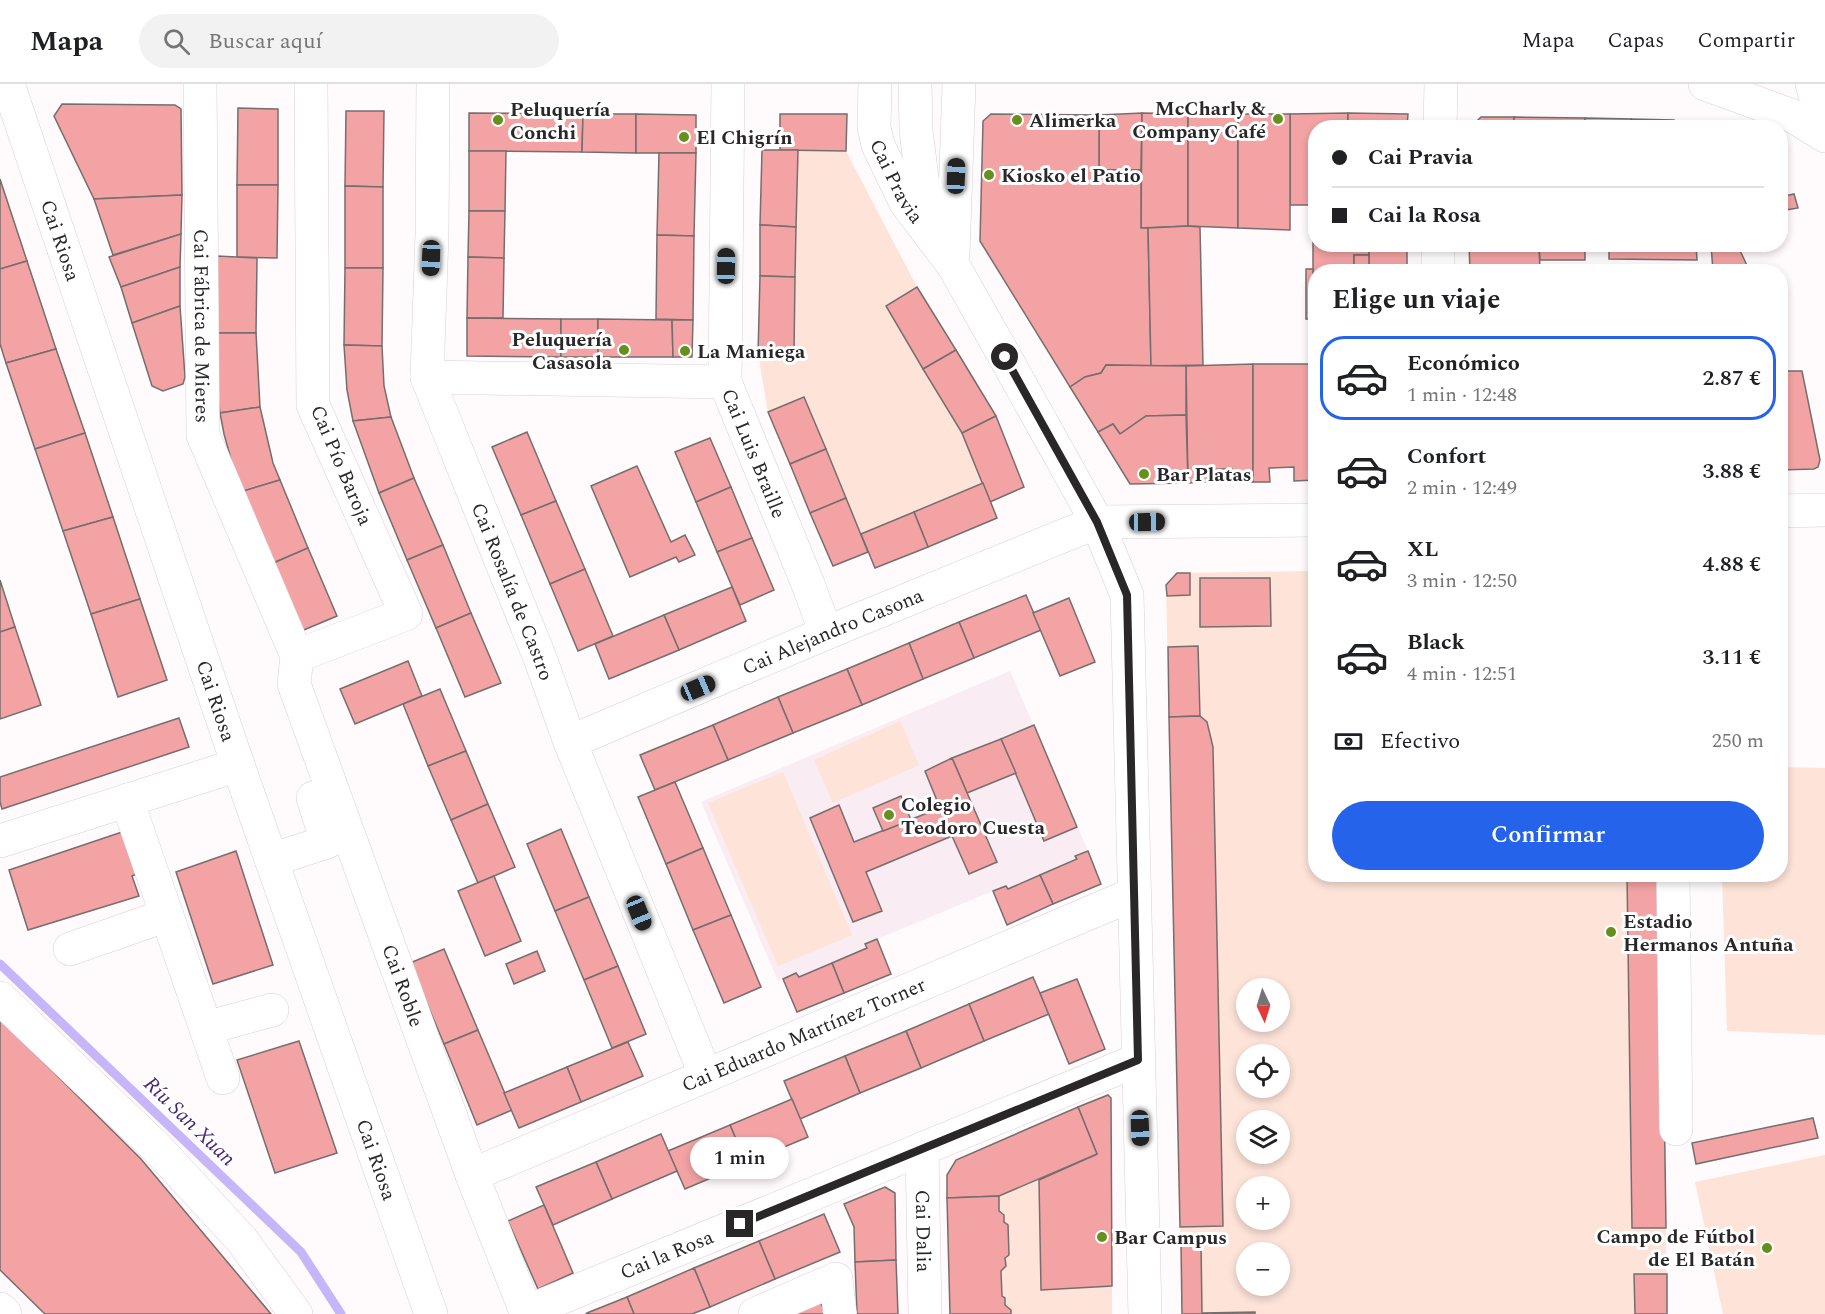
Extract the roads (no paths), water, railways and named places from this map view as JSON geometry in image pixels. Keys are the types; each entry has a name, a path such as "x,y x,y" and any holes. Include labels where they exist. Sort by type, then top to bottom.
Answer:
{"street":[{"name":"Cai Riosa","path":"8,84 238,765 431,1314"},
{"name":"Cai Fábrica de Mieres","path":"200,84 203,435 297,656"},
{"name":"Cai Pío Baroja","path":"297,656 406,614 313,405 311,84"},
{"name":"Cai Rosalía de Castro","path":"433,84 432,235 427,377 540,658 570,742 706,1076"},
{"name":"Cai Luis Braille","path":"728,84 725,382 826,633"},
{"name":"Cai Pravia","path":"875,84 874,127 878,145 906,204 953,265"},
{"name":"Cai Pravia","path":"915,84 916,131 924,193 953,265 1097,522 1127,595 1145,1314"},
{"name":"Cai Pravia","path":"953,265 959,84"},
{"path":"1440,120 1441,84"},
{"path":"1705,84 1793,116 1825,134"},
{"path":"1812,84 1825,134"},
{"path":"427,377 725,382"},
{"path":"1788,511 1824,510"},
{"path":"1097,522 1308,520"},
{"name":"Cai Alejandro Casona","path":"570,742 826,633 1097,522"},
{"name":"Cai Roble","path":"297,656 294,684 472,1175 526,1313"},
{"path":"271,860 327,842 297,747 304,743 319,790 331,786"},
{"path":"0,842 238,765"},
{"path":"128,800 223,1078"},
{"path":"1673,882 1676,1129"},
{"name":"Cai Eduardo Martínez Torner","path":"472,1175 1134,894"},
{"path":"70,949 167,915"},
{"path":"0,998 157,1148 241,1239 296,1314"},
{"path":"206,1028 272,1010"},
{"name":"Cai la Rosa","path":"526,1313 1138,1060"},
{"name":"Cai Dalia","path":"922,1149 925,1314"},
{"path":"755,1314 836,1280 840,1314"},
{"path":"0,1309 5,1314"}],"waterway":[{"name":"Ríu San Xuan","path":"0,964 301,1252 341,1314"}],"place":[{"name":"McCharly & Company Café","path":"1278,119"},
{"name":"Peluquería Conchi","path":"498,120"},
{"name":"Alimerka","path":"1017,120"},
{"name":"El Chigrín","path":"684,137"},
{"name":"Kiosko el Patio","path":"989,175"},
{"name":"Peluquería Casasola","path":"624,350"},
{"name":"La Maniega","path":"685,351"},
{"name":"Bar Platas","path":"1144,474"},
{"name":"Colegio Teodoro Cuesta","path":"889,815"},
{"name":"Estadio Hermanos Antuña","path":"1611,932"},
{"name":"Bar Campus","path":"1102,1237"},
{"name":"Campo de Fútbol de El Batán","path":"1767,1248"}]}
